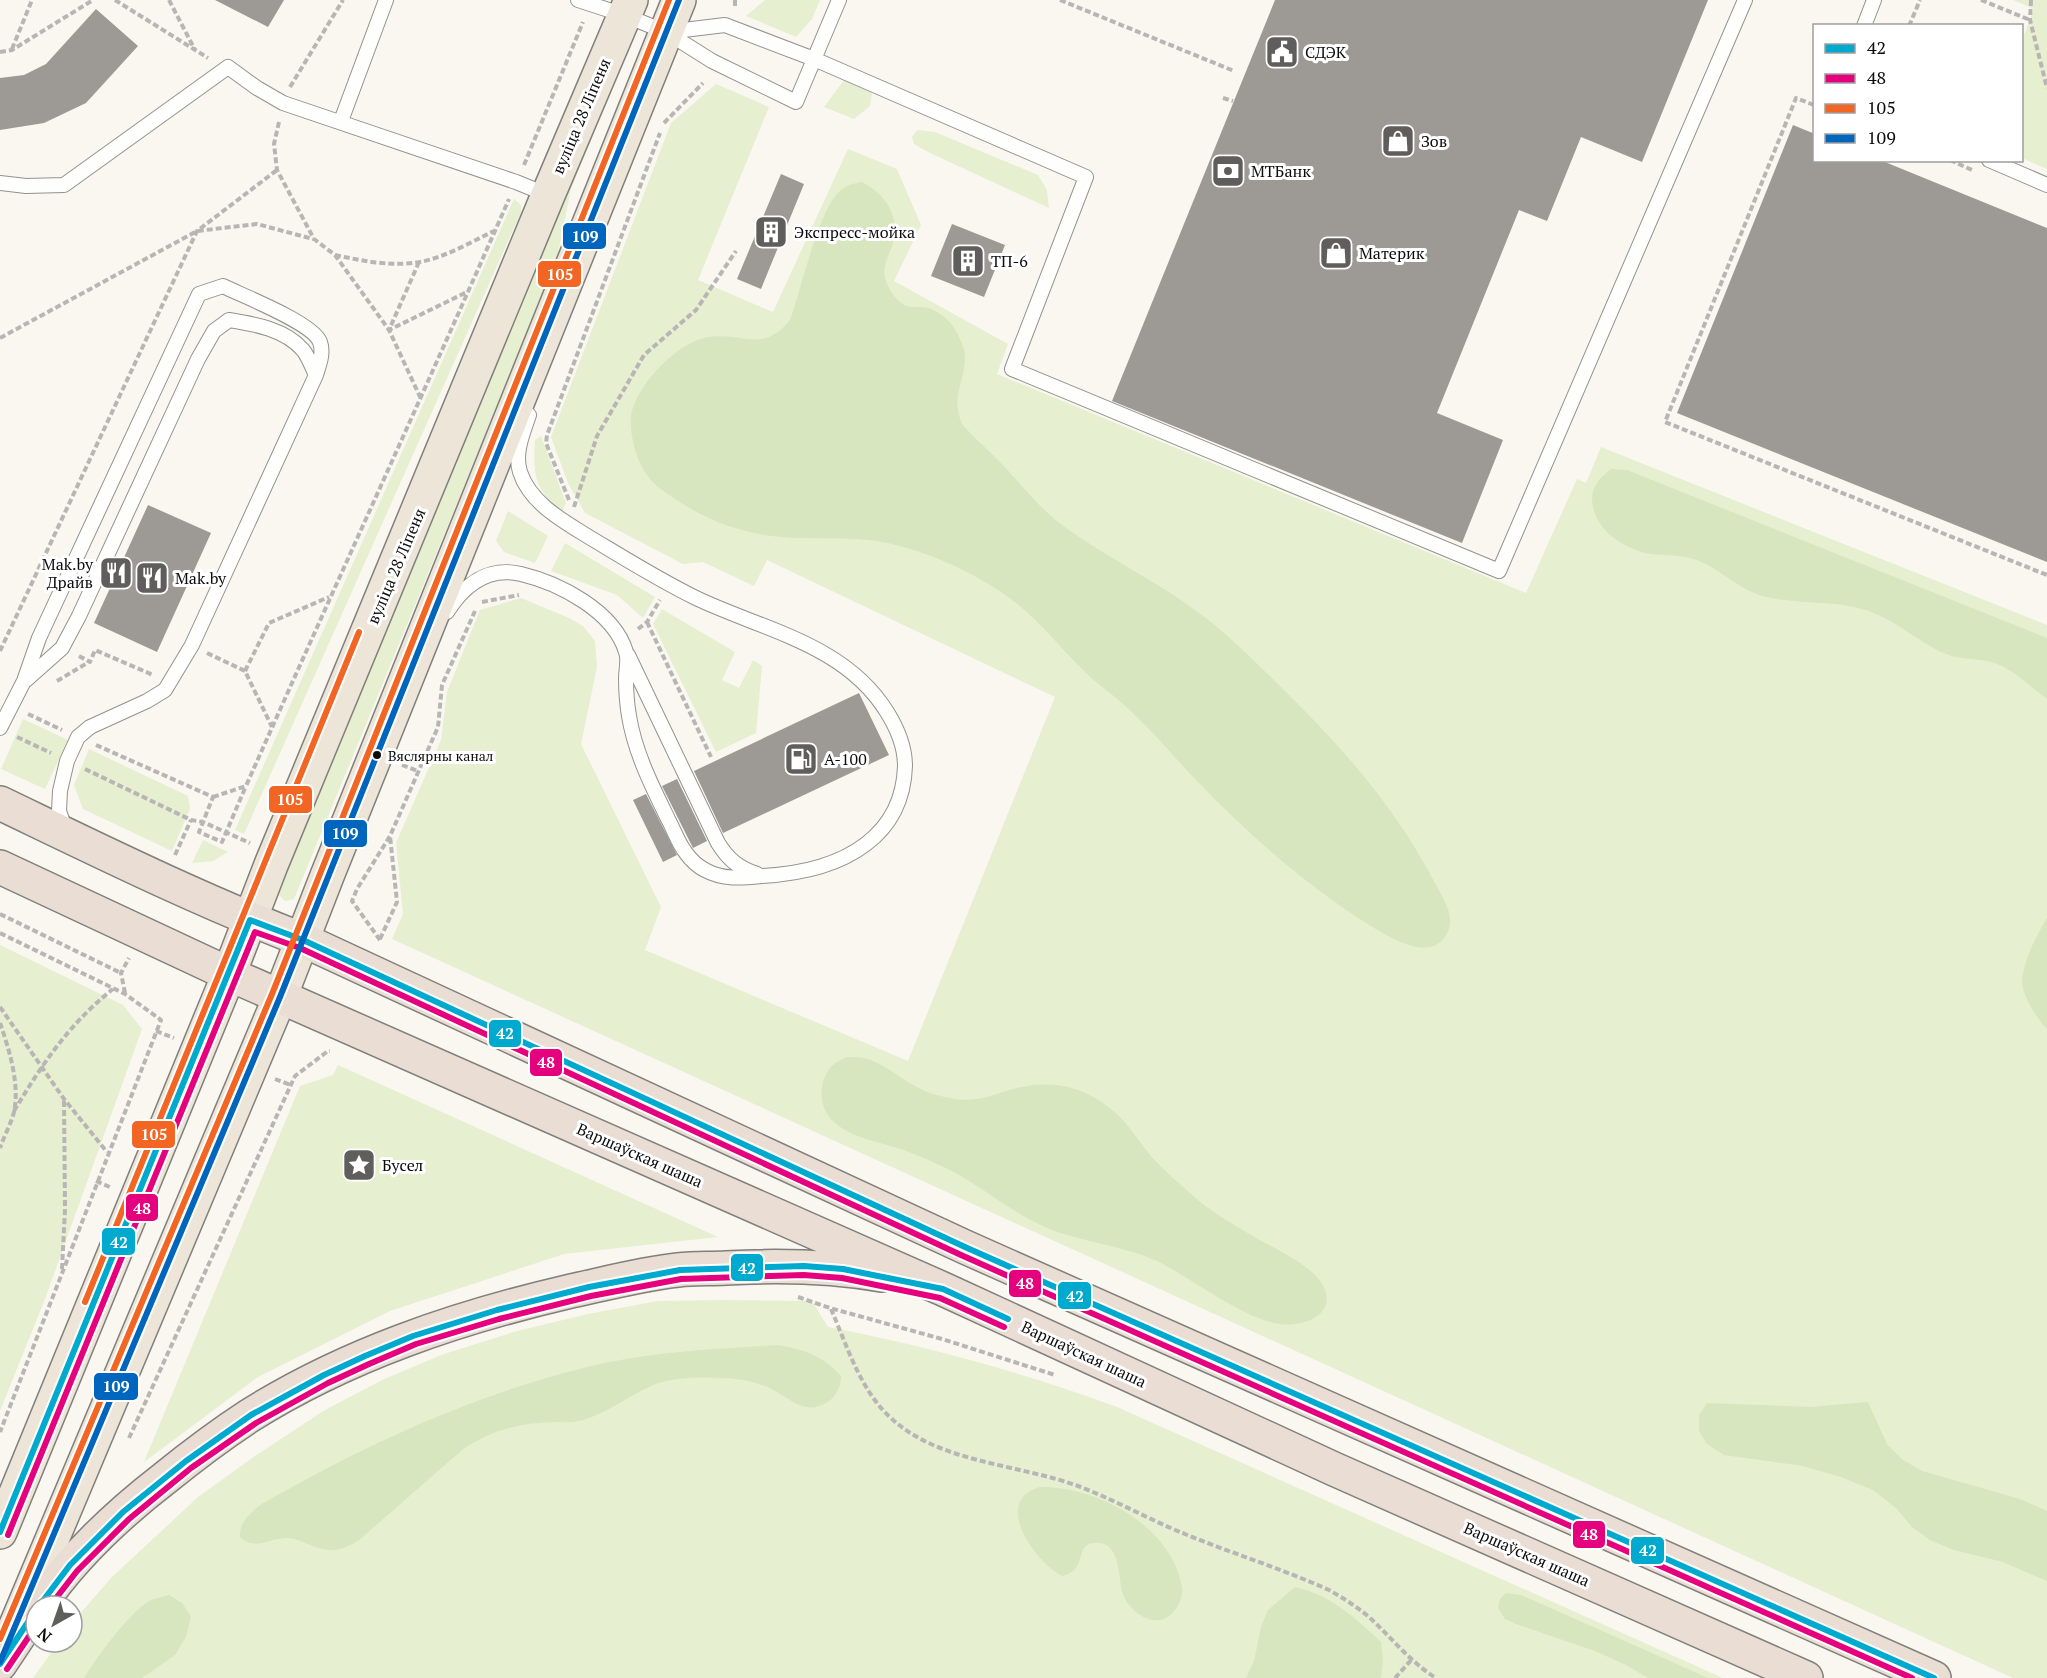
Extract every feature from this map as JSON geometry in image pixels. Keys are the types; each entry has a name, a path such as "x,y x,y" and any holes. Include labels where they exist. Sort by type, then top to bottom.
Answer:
{"highway":[{"path":"0,803 249,920 303,940 975,1252 1934,1678"},
{"name":"Варшаўская шаша","path":"0,867 280,997 944,1289 1345,1474 1806,1678"},
{"path":"48,1594 70,1565 94,1540 161,1480 217,1437 251,1415 334,1371 413,1336 543,1298 634,1277 680,1270 804,1266 843,1269 944,1289"},
{"path":"0,1663 24,1627"}],"main road":[{"path":"0,1663 280,997 679,0"},
{"name":"вуліца 28 Ліпеня","path":"0,1532 229,974 249,920 627,8"}],"lane":[{"path":"341,121 386,0"},
{"path":"584,2 627,8 712,62 796,102 839,0"},
{"path":"666,32 725,25 814,59 1086,177 1012,369 1499,571 1745,0"},
{"path":"1865,24 1874,0"},
{"path":"0,183 26,186 64,184 228,68 283,102 548,195"},
{"path":"1994,162 2047,185"},
{"path":"5,730 10,706 24,681 39,638 199,294 223,286 307,326 320,340 322,351 316,375 192,645 165,690 147,701 90,727 78,737 67,761 60,791 59,811 67,835"},
{"path":"24,681 62,648 198,359 214,331 229,320 259,325 285,336 303,350 316,375"},
{"path":"547,330 543,366 536,396 523,433 518,462 520,474 533,496 565,522 669,584 701,601 808,645 846,666 864,681 880,700 892,720 905,761 902,790 891,818 879,833 862,847 826,865 808,871 731,878 718,875 697,865 683,850 647,777 632,734 624,647"},
{"path":"393,711 451,606 460,594 483,576 499,572 513,572 561,587 591,606 605,619 624,647 729,860 747,871 773,875"}],"path":[{"path":"12,50 32,0"},
{"path":"0,52 12,50 93,0"},
{"path":"115,0 196,51 228,68"},
{"path":"169,0 196,51"},
{"path":"314,239 277,170 274,144 283,102 343,0"},
{"path":"735,0 735,10"},
{"path":"1060,0 1234,71"},
{"path":"1910,24 1920,0"},
{"path":"1981,0 2030,20"},
{"path":"2031,0 2030,20 2047,88"},
{"path":"213,796 199,832 222,842 495,231 516,182 584,2"},
{"path":"703,83 664,121 548,435 546,443 573,510 597,436 644,355 696,310 736,251"},
{"path":"1223,98 1233,101"},
{"path":"1813,104 1796,98 1665,422 2047,575"},
{"path":"0,344 0,337 197,231 277,170"},
{"path":"197,231 257,224 314,239 335,255 389,330 421,399"},
{"path":"0,651 197,231"},
{"path":"335,255 373,263 419,262 448,253 495,231"},
{"path":"389,330 419,262"},
{"path":"389,330 469,291"},
{"path":"624,647 647,622 669,584"},
{"path":"390,836 397,902 380,940 352,901 390,836 438,727 442,685 478,602 519,595 530,596"},
{"path":"245,671 269,623 330,597"},
{"path":"647,622 711,757"},
{"path":"52,684 90,662"},
{"path":"10,706 213,796 246,786"},
{"path":"30,716 34,707"},
{"path":"5,730 191,820 203,822 226,832"},
{"path":"0,914 122,973"},
{"path":"0,933 125,994 161,1020 0,1432"},
{"path":"0,1148 14,1111 41,1065 76,1022 113,989"},
{"path":"0,1007 64,1099 108,1153"},
{"path":"0,1023 11,1061 14,1111"},
{"path":"124,1448 295,1076 328,1051"},
{"path":"62,1274 65,1209 64,1099"},
{"path":"762,1266 777,1290 1060,1377"},
{"path":"830,1308 862,1380 875,1401 891,1419 911,1433 952,1453 1032,1472 1078,1486 1174,1530 1306,1580 1350,1602 1436,1678"},
{"path":"1395,1678 1412,1659"}],"green space":[{"path":"765,0 820,0 812,19 796,37 746,16"},
{"path":"2013,0 2047,0 2047,169 2023,158 2023,37 2034,9"},
{"path":"619,59 622,63 571,189 556,263 294,899 285,901 278,894"},
{"path":"844,80 872,93 870,106 854,119 824,107"},
{"path":"716,84 769,107 698,280 773,312 848,149 897,169 921,225 894,281 1008,344 997,374 1526,593 1577,479 1586,483 1601,447 2047,625 2047,1678 2013,1678 392,939 403,914 396,843 441,740 447,692 480,610 521,598 583,626 595,641 597,667 581,744 661,907 645,950 908,1061 1055,697 767,560 754,586 703,562 683,564 585,513 568,483 551,437 671,123"},
{"path":"917,130 935,132 1038,175 1047,190 1049,208 914,144 912,137"},
{"path":"862,182 871,187 885,201 893,217 894,236 884,272 889,289 898,301 906,306 926,307 942,315 953,326 962,343 965,354 957,405 962,424 1056,521 1183,601 1210,621 1250,657 1324,731 1385,803 1420,856 1449,913 1450,925 1441,941 1423,948 1400,942 1347,911 1302,877 1238,822 1143,723 1094,681 1029,614 980,579 932,556 883,542 780,537 723,524 683,504 649,478 636,454 631,417 634,405 649,379 672,356 697,340 721,336 761,339 780,330 790,320 817,234 831,203 843,188"},
{"path":"514,199 521,205 521,212 244,834 235,830"},
{"path":"541,436 566,503 562,511 546,496 537,480 534,463 535,440"},
{"path":"1611,469 1627,470 2047,638 2047,699 2006,668 1991,662 1946,654 1874,613 1850,606 1787,601 1762,596 1743,588 1699,561 1645,553 1620,542 1600,524 1592,501 1596,485"},
{"path":"508,511 548,536 535,563 504,552 496,541"},
{"path":"565,543 655,597 643,618 617,595 551,571"},
{"path":"662,609 735,652 722,680 739,688 753,660 762,666 756,733 716,752 653,624"},
{"path":"23,719 68,740 45,789 1,769"},
{"path":"89,749 188,796 190,809 172,851 83,809 74,785"},
{"path":"203,840 228,852 213,861 192,863"},
{"path":"2047,918 2047,1029 2030,1006 2022,979 2032,947"},
{"path":"0,945 123,1005 142,1029 45,1299 0,1411"},
{"path":"846,1057 871,1060 923,1090 958,1099 979,1099 1016,1088 1041,1085 1066,1087 1090,1095 1121,1118 1156,1161 1198,1200 1228,1221 1294,1259 1315,1275 1326,1293 1324,1309 1312,1319 1295,1324 1279,1324 1265,1320 1235,1307 1161,1263 1133,1252 1045,1227 949,1170 912,1153 846,1131 829,1117 825,1110 822,1088 826,1073 834,1064"},
{"path":"338,1065 718,1237 564,1254 390,1311 258,1377 144,1462 300,1086 333,1075"},
{"path":"658,1301 812,1301 828,1327 974,1361 1046,1382 1117,1407 1723,1678 33,1678 50,1654 84,1654 84,1609 111,1578 198,1497 325,1410 382,1380 441,1355 517,1331 588,1314"},
{"path":"777,1345 812,1354 827,1363 841,1376 838,1391 824,1404 805,1407 765,1386 743,1380 684,1378 666,1381 583,1420 527,1424 504,1429 472,1443 358,1541 345,1547 326,1550 289,1538 257,1544 240,1537 243,1523 260,1505 299,1483 378,1443 501,1392 610,1362 681,1352"},
{"path":"1868,1402 1887,1444 1903,1460 1922,1471 2020,1499 2047,1511 2047,1581 2003,1562 1954,1550 1930,1540 1912,1527 1896,1508 1873,1490 1841,1477 1803,1466 1724,1455 1707,1444 1699,1431 1699,1415 1707,1403 1811,1407"},
{"path":"1040,1487 1085,1494 1108,1502 1129,1514 1148,1529 1164,1546 1175,1565 1182,1587 1180,1600 1173,1613 1166,1618 1153,1620 1133,1609 1124,1597 1113,1552 1102,1543 1087,1545 1075,1569 1070,1573 1062,1576 1051,1569 1030,1545 1022,1532 1018,1518 1019,1505 1026,1494"},
{"path":"1295,1587 1331,1602 1352,1616 1381,1642 1383,1661 1381,1678 1246,1678 1254,1661 1261,1627 1268,1610"},
{"path":"1506,1593 1521,1595 1708,1678 1648,1678 1595,1651 1516,1624 1505,1619 1498,1608 1500,1599"},
{"path":"169,1595 182,1603 191,1617 186,1637 175,1655 142,1678 84,1678 105,1647 133,1614 151,1600"}],"building":[{"path":"215,0 284,0 268,27"},
{"name":"Материк","path":"1275,0 1708,0 1642,162 1581,137 1547,221 1519,210 1437,413 1503,440 1462,543 1112,401"},
{"path":"96,9 138,46 86,103 44,123 0,130 0,78 24,75 46,64"},
{"path":"1793,125 1813,133 1813,162 1885,162 2047,228 2047,562 1677,413"},
{"name":"Экспресс-мойка","path":"781,174 804,184 761,289 737,279"},
{"name":"ТП-6","path":"952,224 1005,245 984,297 931,276"},
{"name":"Mak.by","path":"148,505 211,533 157,652 94,623"},
{"name":"А-100","path":"859,693 889,755 723,833 694,771"},
{"path":"677,779 707,841 693,848 662,786"},
{"path":"646,794 677,855 663,862 633,800"}],"transit line":[{"name":"105","path":"0,1639 272,994 669,0"},
{"name":"109","path":"0,1662 280,997 679,0"},
{"name":"105","path":"85,1302 359,632"},
{"name":"42","path":"0,1532 250,920 303,940 965,1247 1934,1678"},
{"name":"48","path":"8,1535 255,932 300,948 961,1255 1912,1678"},
{"name":"42","path":"48,1594 70,1565 123,1512 186,1461 251,1415 324,1375 365,1356 413,1336 497,1310 589,1287 680,1270 804,1266 843,1269 943,1289 1008,1319"},
{"name":"48","path":"59,1594 77,1571 129,1519 191,1468 256,1423 328,1383 369,1364 416,1344 499,1319 591,1296 681,1279 804,1275 842,1278 940,1298 1004,1327"},
{"name":"42","path":"0,1664 24,1628"},
{"name":"48","path":"7,1669 24,1644"}],"place":[{"name":"СДЭК","path":"1282,52"},
{"name":"Зов","path":"1398,141"},
{"name":"МТБанк","path":"1228,171"},
{"name":"Экспресс-мойка","path":"771,232"},
{"name":"Материк","path":"1336,253"},
{"name":"ТП-6","path":"968,261"},
{"name":"Маk.by Драйв","path":"116,573"},
{"name":"Mak.by","path":"152,578"},
{"name":"Вяслярны канал","path":"377,755"},
{"name":"А-100","path":"801,759"},
{"name":"Бусел","path":"359,1165"}]}
